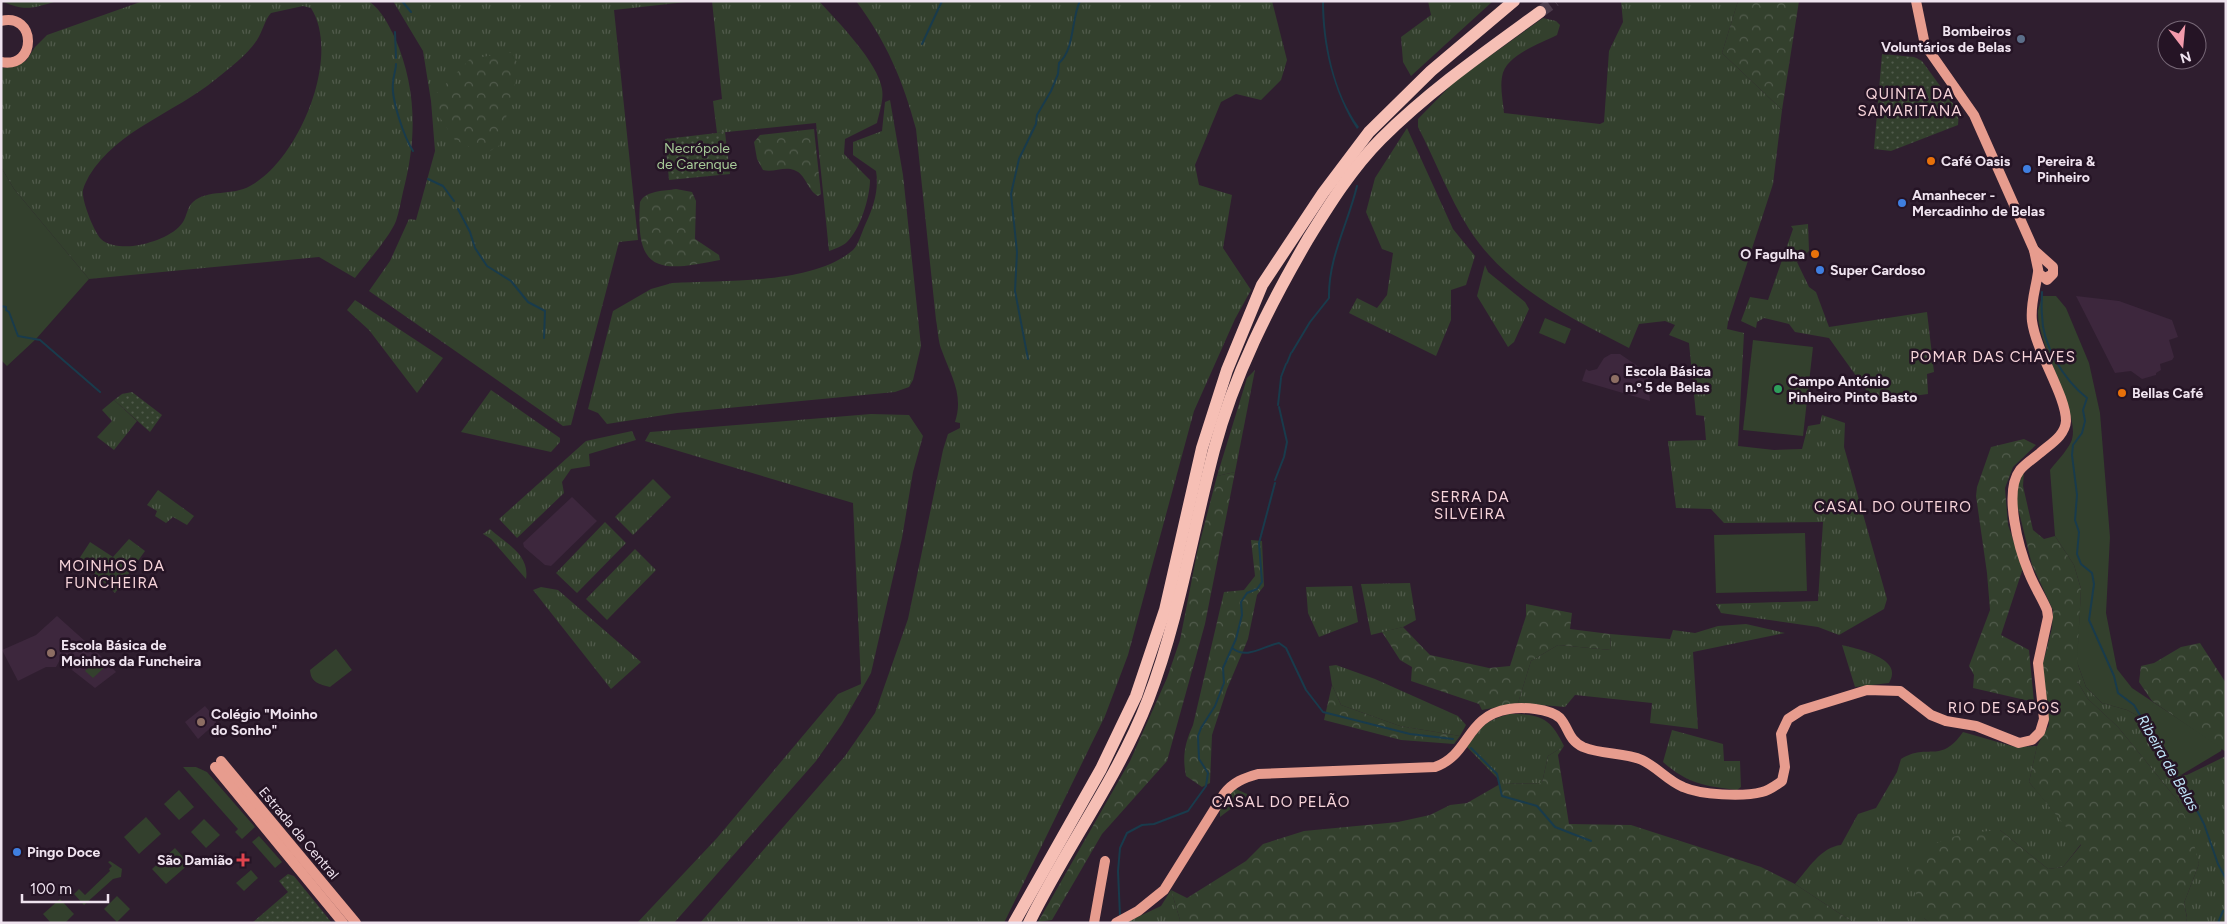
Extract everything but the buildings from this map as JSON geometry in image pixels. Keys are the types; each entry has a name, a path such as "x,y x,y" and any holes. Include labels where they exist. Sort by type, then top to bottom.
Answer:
{"highway":[{"path":"1029,923 1112,775 1148,701 1178,611 1233,373 1262,285 1323,193 1369,132 1431,71 1514,1"},
{"path":"1014,923 1101,769 1136,696 1165,610 1202,448 1233,373 1276,293 1332,199 1379,141 1442,83 1540,12"}],"main road":[{"path":"1916,1 1925,44 1974,115 2034,250 2038,271 2035,294"},
{"path":"1,21 12,21 19,24 27,32 28,44 22,56 17,60 1,62"},
{"path":"1116,923 1164,890 1224,794 1230,787 1242,779 1258,774 1435,767 1456,756 1474,728 1484,717 1510,708 1526,708 1551,713 1560,719 1574,740 1583,747 1641,760 1683,787 1721,793 1764,792 1782,781 1785,755 1781,734 1788,719 1802,710 1867,690 1900,691 1931,715 1946,721 1976,726 2019,743 2032,740 2040,732 2044,720 2038,663 2048,617 2047,610 2024,560 2016,527 2012,496 2014,482 2020,470 2062,434 2066,422 2063,406 2043,359 2032,321 2032,300 2051,276 2054,269 2051,264 2034,250"},
{"path":"2038,271 2042,263 2051,264"},
{"path":"2038,271 2045,278 2051,276"},
{"name":"Estrada da Central","path":"343,923 218,764 356,923"},
{"path":"1094,922 1105,861"}],"shaded area":[{"path":"2076,296 2119,301 2172,320 2178,337 2169,340 2174,357 2172,360 2160,364 2161,370 2156,375 2142,379 2131,371 2115,373"},
{"name":"Escola Básica n.º 5 de Belas","path":"1611,354 1620,354 1645,371 1648,377 1650,401 1582,381 1586,369 1589,371 1597,369 1604,358"},
{"path":"572,497 597,521 551,566 545,565 524,547 523,543"},
{"name":"Escola Básica de Moinhos da Funcheira","path":"57,616 116,672 95,688 72,670 74,661 67,656 62,656 56,667 46,667 18,681 2,650 36,635"},
{"name":"Colégio \"Moinho do Sonho\"","path":"205,706 216,719 216,723 198,739 185,722"}],"green space":[{"path":"2,1 57,1 42,6 23,8"},
{"path":"143,1 369,1 381,13 395,38 408,76 411,95 413,114 411,153 399,210 393,228 355,278 319,257 89,279 14,189 1,167 1,68 26,61 35,47 47,35","holes":["303,6 311,8 319,29 321,53 318,79 310,106 299,132 284,155 268,173 243,189 205,195 199,198 191,204 179,227 161,238 133,246 112,245 101,239 95,230 83,194 84,186 89,176 101,160 131,134 200,91 233,65 257,40 271,13"]},
{"path":"393,1 695,1 614,10 638,240 619,242 571,425 563,426 369,291 390,261 409,219 416,220 435,151 431,101 423,51"},
{"path":"712,1 819,1 856,42 879,78 882,89 882,102 877,123 845,139 844,154 870,180 868,195 860,222 852,237 841,246 829,251 816,123 717,133 713,101 722,99"},
{"path":"856,1 1272,1 1287,60 1281,80 1261,100 1236,94 1221,102 1195,165 1199,185 1232,195 1223,248 1251,290 1235,319 1194,411 1128,655 1105,716 1004,923 700,923 845,756 875,713 908,619 943,450 948,434 960,428 960,423 955,422 958,403 957,394 938,336 916,129 905,94 885,46"},
{"path":"1428,1 1493,1 1411,76 1403,62 1401,37 1431,15"},
{"path":"1621,1 1738,1 1722,53 1782,110 1773,184 1727,329 1744,333 1738,446 1774,450 1802,449 1808,426 1820,424 1822,415 1845,423 1844,447 1887,599 1884,609 1839,635 1818,627 1721,613 1716,604 1818,601 1823,522 1724,523 1711,509 1676,508 1668,441 1706,440 1704,416 1696,415 1689,343 1669,335 1675,325 1665,321 1639,324 1629,348 1562,312 1521,284 1484,250 1469,229 1418,127 1418,119 1455,81 1543,18 1556,21 1560,25 1557,35 1524,51 1509,62 1502,77 1501,86 1504,113 1600,124 1604,122 1609,51 1623,22"},
{"path":"1738,1 1799,1 1782,110 1722,53"},
{"path":"512,52 521,71 510,97 500,145 485,154 455,140 436,112 436,94 470,59"},
{"path":"1882,54 1914,57 1922,61 1959,112 1958,125 1891,151 1874,149"},
{"path":"890,100 903,175 921,346 913,380 909,387 895,392 677,413 607,424 598,413 588,409 613,311 651,289 672,283 741,280 792,275 815,270 836,261 853,250 859,241 871,210 877,184 876,171 853,155 853,142 882,131 885,102"},
{"path":"1407,128 1453,229 1475,256 1466,285 1451,290 1451,320 1436,356 1349,313 1357,298 1377,308 1387,295 1393,253 1382,249 1366,212 1375,178"},
{"path":"814,129 821,194 818,196 811,190 801,175 794,170 763,170 757,159 754,142 760,135"},
{"name":"Necrópole de Carenque","path":"725,132 730,174 669,180 665,139"},
{"path":"1,167 14,189 89,279 36,339 7,366 1,360"},
{"path":"676,189 692,192 696,201 695,239 719,255 720,260 699,264 667,266 656,262 647,255 642,243 640,202 651,193"},
{"path":"1808,224 1809,251 1797,262 1809,287 1816,292 1829,327 1927,312 1934,372 1927,374 1928,394 1874,401 1829,338 1795,332 1789,324 1764,318 1757,322 1756,328 1741,321 1750,297 1768,300 1793,229 1791,226"},
{"path":"1485,265 1488,272 1525,302 1529,309 1514,342 1508,347 1477,296"},
{"path":"2042,296 2056,296 2066,308 2089,363 2100,413 2110,537 2106,613 2117,669 2132,688 2222,748 2221,751 2181,775 2158,742 2146,720 2127,710 2102,703 2086,687 2077,662 2081,589 2074,565 2055,536 2050,470 2069,446 2073,430 2071,415 2039,325 2038,311"},
{"path":"355,300 443,358 417,393 369,330 347,310"},
{"path":"1545,318 1571,329 1565,344 1539,333"},
{"name":"Campo António Pinheiro Pinto Basto","path":"1753,340 1813,347 1803,436 1743,430"},
{"path":"1255,370 1235,472 1217,476 1247,378"},
{"path":"491,390 560,438 560,442 551,452 461,432"},
{"path":"132,392 162,415 150,432 114,400 122,394"},
{"path":"114,400 137,421 114,450 97,437 112,421 102,410"},
{"path":"871,414 909,415 923,436 913,472 902,538 871,673 842,724 816,761 674,923 637,923 717,838 838,694 861,684 853,503 645,441 650,432"},
{"path":"632,431 636,440 589,454 590,466 571,469 562,482 564,493 517,538 499,519 586,441"},
{"path":"2024,439 2036,445 2013,467 2005,488 2008,525 2023,568 2001,635 2029,650 2034,702 1973,688 1974,675 1969,666 1990,610 1987,573 1976,496 1977,487 1991,447"},
{"path":"2024,470 2023,486 2033,530 2044,539 2055,536 2074,565 2081,589 2077,681 2088,699 2118,727 2178,801 2190,828 2199,864 2184,903 2186,923 1930,923 1924,918 1908,869 1927,849 1937,843 1960,835 2000,830 2048,869 2063,867 2081,845 2029,782 2037,746 2049,725 2042,667 2052,628 2053,610 2032,565 2017,504 2017,488"},
{"path":"1235,472 1205,624 1167,761 1102,834 1052,920 1038,922 1130,761 1167,678 1180,640 1197,553 1217,476"},
{"path":"653,479 671,497 633,535 615,517"},
{"path":"158,490 194,516 187,525 173,517 166,523 155,516 157,511 147,505"},
{"path":"605,522 626,543 577,593 556,573"},
{"path":"490,529 510,545 521,557 526,571 526,579 491,539 483,534"},
{"path":"1805,533 1807,591 1716,593 1714,535"},
{"path":"129,539 145,551 115,593 79,559 90,542 113,557"},
{"path":"1251,540 1262,541 1264,586 1257,595 1248,639 1227,689 1212,735 1210,783 1202,787 1186,776 1185,750 1193,725 1224,592 1244,590 1255,576"},
{"path":"635,549 656,570 607,620 586,599"},
{"path":"1410,583 1416,620 1403,627 1371,635 1361,584"},
{"path":"1352,586 1358,622 1319,637 1308,613 1306,587"},
{"path":"541,587 558,590 641,662 611,689 533,590"},
{"path":"1526,604 1572,613 1570,629 1610,634 1611,650 1558,645 1531,661 1518,703 1482,710 1479,704 1411,681 1412,667 1400,660 1382,632 1403,627 1430,655 1489,668 1510,666 1526,616"},
{"path":"1746,624 1785,633 1693,652 1698,729 1650,723 1652,703 1575,695 1565,707 1518,703 1531,661 1558,645 1611,650 1610,634 1670,639 1673,630 1695,633 1718,626"},
{"path":"2200,643 2226,683 2226,752 2152,701 2139,682 2141,666 2154,663 2181,647"},
{"path":"1842,645 1868,652 1885,661 1891,667 1892,674 1889,683 1855,687"},
{"path":"336,649 352,670 330,687 322,685 312,678 310,670"},
{"path":"99,658 107,665 93,678 85,671"},
{"path":"2077,662 2086,687 2102,703 2127,710 2146,720 2158,742 2181,775 2187,775 2226,756 2226,923 2186,923 2187,917 2184,903 2199,864 2178,801 2118,727 2088,699 2077,681"},
{"path":"1336,665 1375,679 1458,716 1466,725 1460,736 1400,726 1341,705 1332,685 1329,666"},
{"path":"1332,685 1341,705 1400,726 1460,736 1454,744 1401,740 1324,720"},
{"path":"1509,714 1536,716 1543,719 1554,729 1564,746 1548,756 1542,783 1500,784 1498,779 1467,747 1484,725"},
{"path":"1672,730 1723,744 1724,761 1740,761 1741,787 1737,790 1697,783 1681,775 1663,762"},
{"path":"1963,732 2015,747 2037,746 2029,782 2081,844 2063,867 2048,869 2000,830 1924,918 1930,923 1854,923 1795,884 1821,854 1841,845 1858,814 1876,808 1897,772 1901,759 1919,752 1934,752 1948,748"},
{"path":"1564,746 1558,755 1569,824 1631,825 1761,867 1795,884 1854,923 1179,923 1180,920 1171,890 1187,898 1246,861 1263,844 1304,831 1398,822 1430,815 1450,805 1467,803 1500,784 1542,783 1548,756"},
{"path":"183,767 196,767 207,772 255,827 242,839 235,832 238,829"},
{"path":"1234,788 1249,795 1220,817 1220,810"},
{"path":"179,790 194,807 179,820 164,804"},
{"path":"146,817 161,834 139,854 124,837"},
{"path":"204,819 220,835 206,848 191,832"},
{"path":"259,836 282,862 275,868 252,842"},
{"path":"175,848 189,864 166,884 152,869"},
{"path":"110,861 122,869 121,877 113,879 84,905 74,894 79,889 85,895 110,871 109,869 112,866 108,862"},
{"path":"251,870 258,878 244,891 236,883"},
{"path":"288,874 294,876 332,923 252,923 288,892 279,881"},
{"path":"1171,890 1180,920 1179,923 1125,923 1161,906"},
{"path":"117,896 130,909 117,922 104,909"},
{"path":"60,899 74,914 65,923 51,923 43,914"}],"water":[{"path":"1322,1 1324,1 1326,34 1332,67 1343,99 1359,127 1357,129 1341,100 1330,68 1324,34"}],"waterway":[{"path":"402,1 411,12"},
{"path":"922,44 942,1"},
{"path":"1028,359 1015,291 1017,252 1011,194 1019,159 1036,124 1037,115 1051,91 1058,74 1059,63 1068,50 1080,1"},
{"path":"395,32 396,58"},
{"path":"396,64 393,80 394,98 402,128 413,151"},
{"path":"428,179 443,186 454,201"},
{"path":"1292,352 1310,322 1329,298 1335,255 1357,186"},
{"path":"458,209 470,232 475,248 487,266 511,281 528,302 545,311 544,338"},
{"name":"Ribeira de Belas","path":"2042,292 2043,326 2050,350 2070,382 2087,398 2083,410 2085,421 2082,433 2073,445 2072,455 2077,495 2075,520 2079,532 2077,554 2081,564 2092,573 2094,584 2089,620 2114,676 2118,693 2134,705 2170,767 2188,793 2204,824 2218,864 2226,879"},
{"path":"1,306 6,307 6,310 9,312 18,336 40,340 100,392"},
{"path":"1287,363 1291,353"},
{"path":"1281,377 1286,364"},
{"path":"1278,405 1281,378"},
{"path":"1275,480 1284,457 1287,442 1279,407"},
{"path":"1120,916 1118,871 1120,848 1127,833 1142,825 1154,824 1188,811 1206,786 1208,773 1199,759 1198,736 1215,706 1224,683 1223,668 1236,639 1242,615 1241,602 1247,593 1257,589 1262,582 1259,543 1275,483"},
{"path":"1232,648 1243,653 1279,643 1286,648 1306,690 1323,712 1410,734 1453,739"},
{"path":"1471,748 1497,774 1502,796 1537,806 1555,827 1591,841"},
{"path":"2218,923 2223,911"}],"tunnel":[{"path":"1540,12 1555,1"}],"place":[{"name":"Bombeiros Voluntários de Belas","path":"2021,39"},
{"name":"Café Oasis","path":"1931,161"},
{"name":"Pereira & Pinheiro","path":"2027,169"},
{"name":"Amanhecer - Mercadinho de Belas","path":"1902,203"},
{"name":"O Fagulha","path":"1815,254"},
{"name":"Super Cardoso","path":"1820,270"},
{"name":"Escola Básica n.º 5 de Belas","path":"1615,379"},
{"name":"Campo António Pinheiro Pinto Basto","path":"1778,389"},
{"name":"Bellas Café","path":"2122,393"},
{"name":"Escola Básica de Moinhos da Funcheira","path":"51,653"},
{"name":"Colégio \"Moinho do Sonho\"","path":"201,722"},
{"name":"Pingo Doce","path":"17,852"},
{"name":"São Damião","path":"243,860"}],"district":[{"name":"QUINTA DA SAMARITANA","path":"1910,102"},
{"name":"POMAR DAS CHAVES","path":"1993,357"},
{"name":"SERRA DA SILVEIRA","path":"1470,506"},
{"name":"CASAL DO OUTEIRO","path":"1893,507"},
{"name":"MOINHOS DA FUNCHEIRA","path":"112,574"},
{"name":"RIO DE SAPOS","path":"2004,708"},
{"name":"CASAL DO PELÃO","path":"1281,802"}]}
